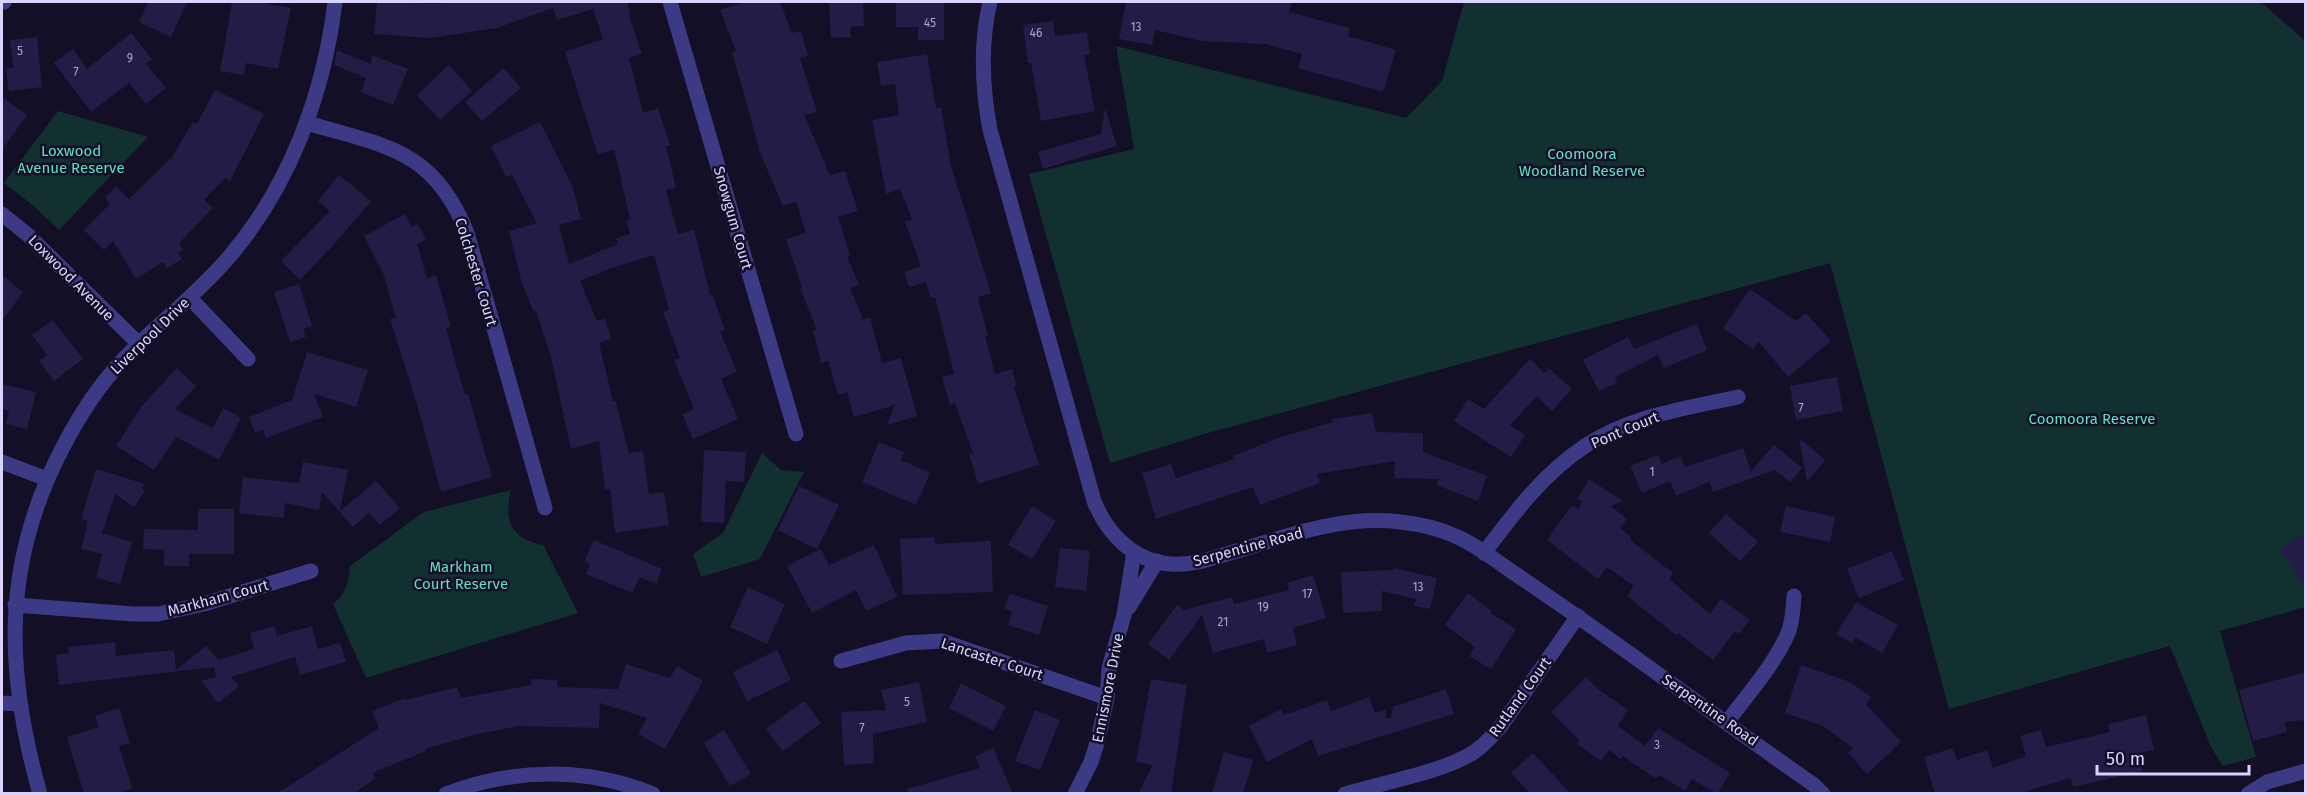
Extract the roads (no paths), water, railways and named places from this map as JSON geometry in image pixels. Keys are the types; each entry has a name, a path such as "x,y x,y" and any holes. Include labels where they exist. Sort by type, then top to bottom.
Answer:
{"street":[{"name":"Liverpool Drive","path":"40,794 22,726 19,704 9,686 14,647 15,605 21,562 30,525 47,479 79,418 113,371 230,257 276,189 307,123 325,66 335,2"},
{"name":"Snowgum Court","path":"670,2 796,434"},
{"name":"Serpentine Road","path":"990,2 983,52 983,83 990,130 1094,501 1109,530 1134,552 1170,564 1197,561 1324,526 1371,520 1427,526 1453,535 1578,616 1814,785 1823,794"},
{"name":"Colchester Court","path":"307,123 376,143 404,155 420,164 434,176 448,193 467,233 545,508"},
{"name":"Loxwood Avenue","path":"2,214 28,235 139,344"},
{"path":"190,298 248,359"},
{"name":"Pont Court","path":"1484,553 1515,510 1563,463 1587,445 1613,431 1664,413 1738,397"},
{"path":"2,462 47,479"},
{"name":"Ennismore Drive","path":"1075,794 1091,762 1098,740 1107,698 1109,668 1124,615 1134,552"},
{"name":"Ennismore Drive","path":"1124,615 1156,561"},
{"name":"Markham Court","path":"15,605 158,614 204,604 311,571"},
{"path":"1727,722 1788,633 1793,617 1794,596"},
{"name":"Rutland Court","path":"1345,794 1439,767 1459,760 1480,747 1501,726 1578,616"},
{"name":"Lancaster Court","path":"841,661 906,643 942,641 1107,698"},
{"path":"2,703 19,704"},
{"path":"2248,794 2267,782 2306,771"},
{"path":"446,794 466,786 503,777 567,774 615,781 653,794"}],"park label":[{"name":"Loxwood Avenue Reserve","path":"71,160"},
{"name":"Coomoora Woodland Reserve","path":"1582,162"},
{"name":"Coomoora Reserve","path":"2092,419"},
{"name":"Markham Court Reserve","path":"461,576"}]}
